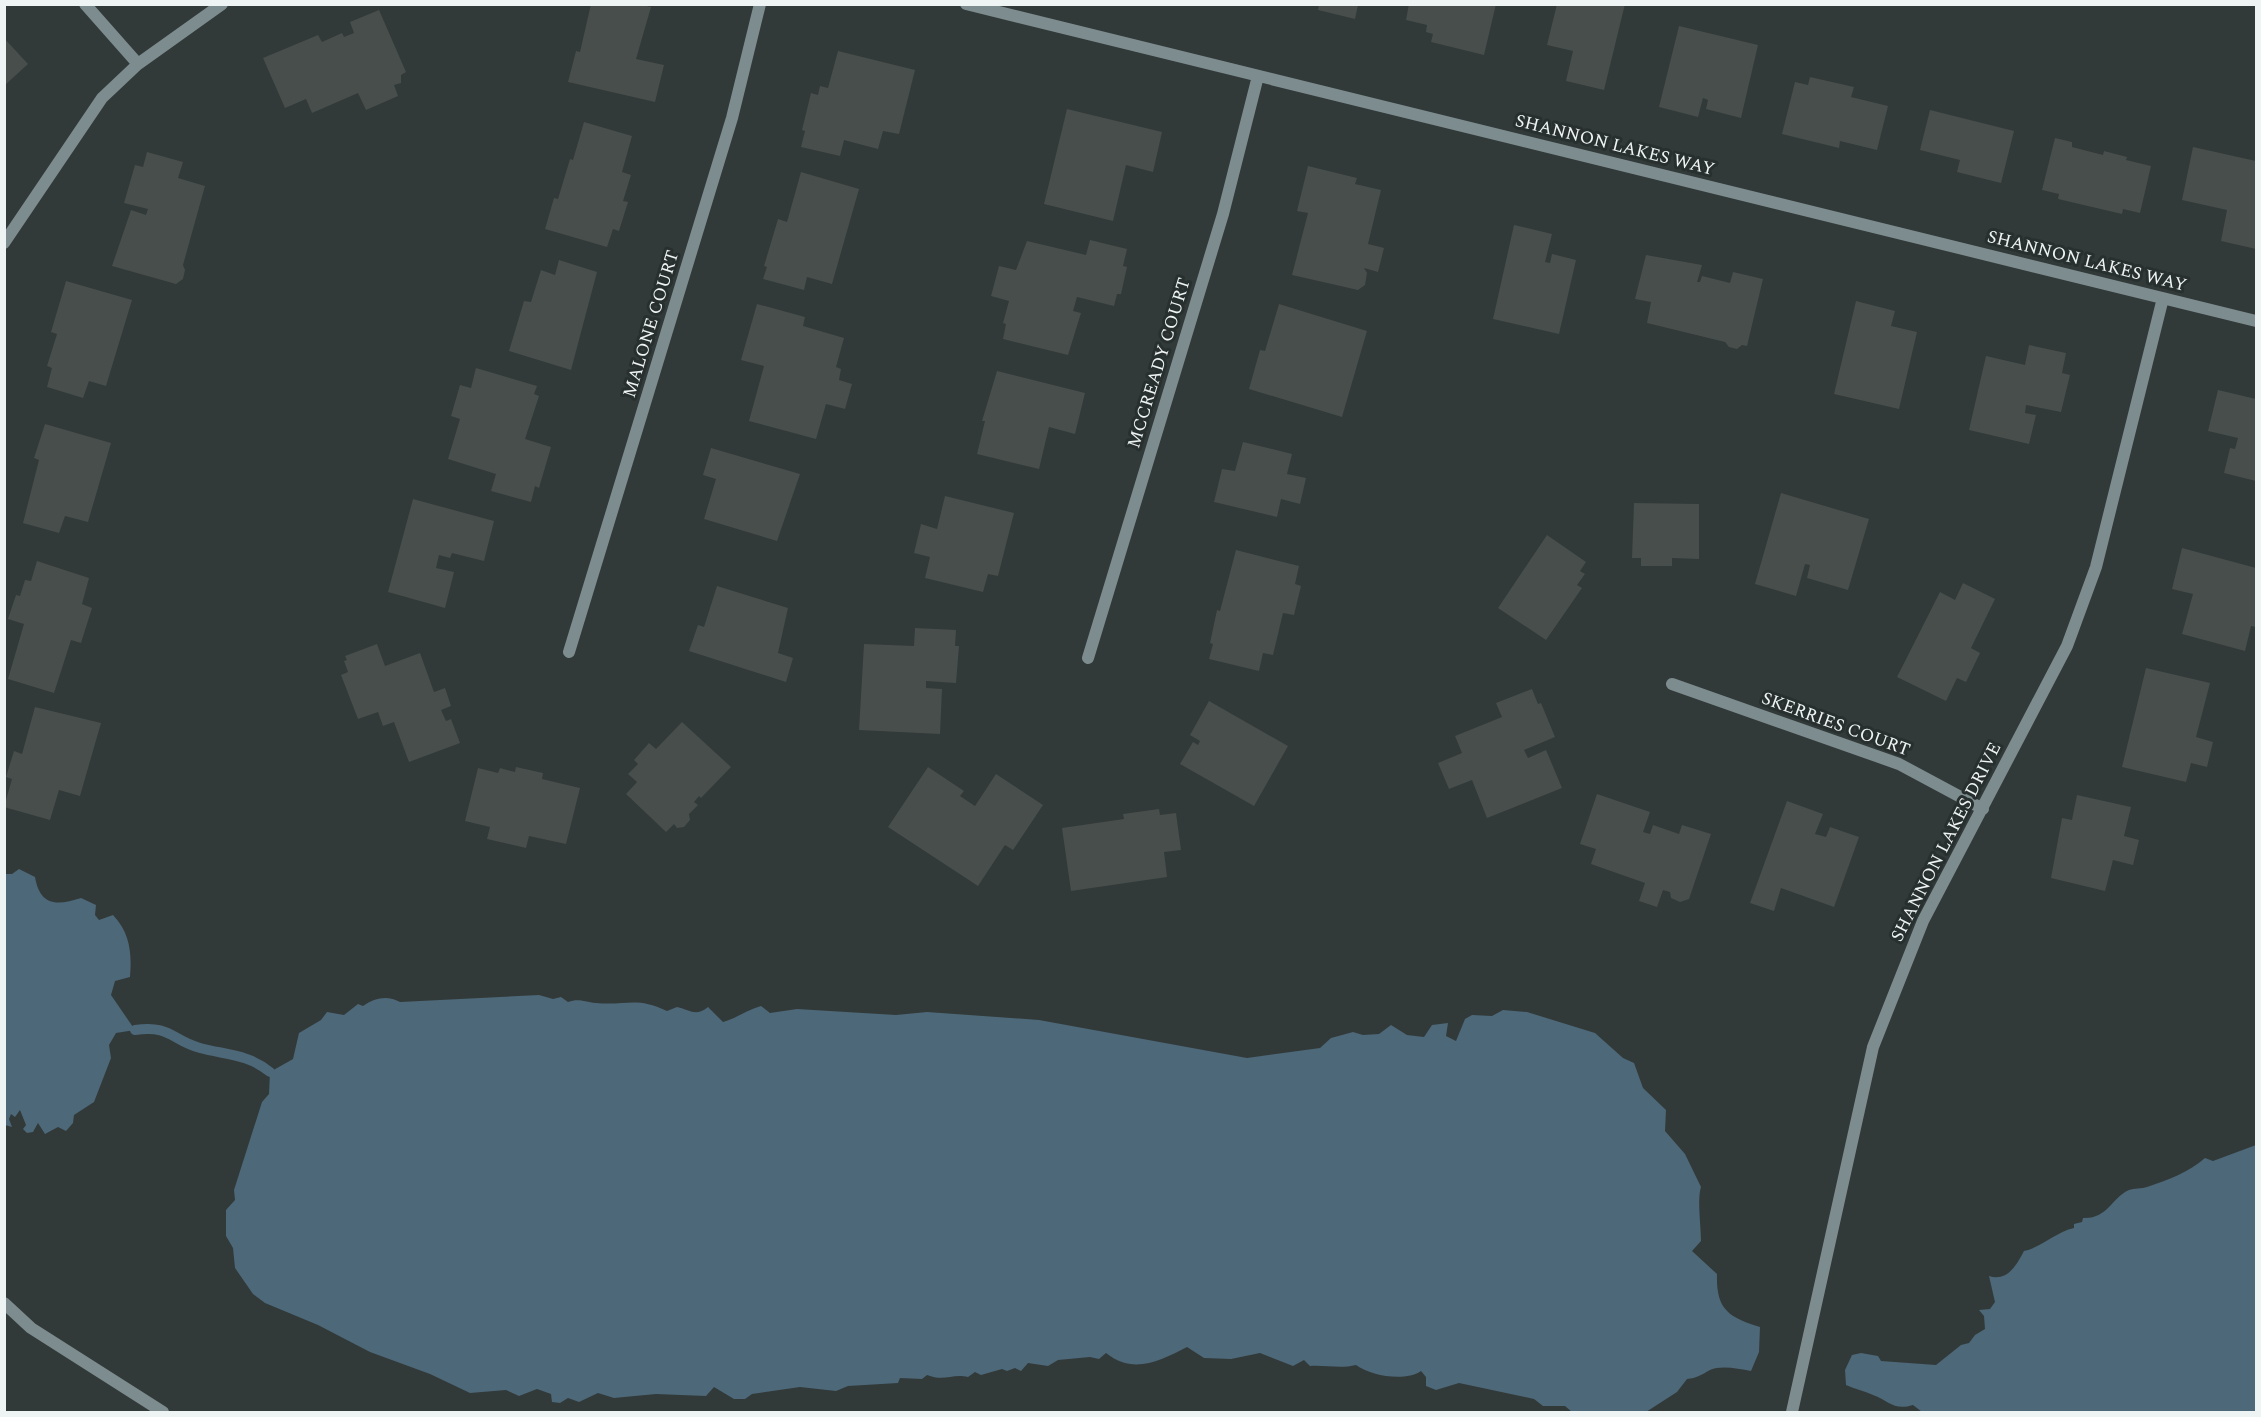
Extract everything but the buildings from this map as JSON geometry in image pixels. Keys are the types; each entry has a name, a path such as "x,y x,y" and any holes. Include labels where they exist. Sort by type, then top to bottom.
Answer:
{"street":[{"path":"85,4 138,64"},
{"path":"4,243 102,98 138,64 222,4"},
{"name":"MALONE COURT","path":"569,652 732,118 760,4"},
{"name":"SHANNON LAKES WAY","path":"966,4 2256,321"},
{"name":"MCCREADY COURT","path":"1088,658 1223,214 1258,76"},
{"name":"SHANNON LAKES DRIVE","path":"1792,1413 1873,1047 1923,921 2067,646 2096,567 2163,298"},
{"name":"SKERRIES COURT","path":"1672,684 1899,764 1983,809"},
{"path":"4,1303 31,1328 163,1413"}],"water":[{"path":"19,869 35,877 41,894 51,901 57,903 81,898 96,905 95,915 99,920 113,915 126,936 131,960 130,977 115,981 111,995 135,1030 116,1033 109,1045 111,1058 94,1102 74,1115 73,1123 66,1131 58,1127 45,1134 38,1123 33,1132 27,1133 23,1129 26,1125 20,1110 15,1117 11,1114 9,1119 12,1127 5,1125 5,874 12,874"},
{"path":"539,995 553,999 561,997 568,1002 579,1000 606,1004 647,1004 667,1011 677,1007 700,1012 708,1007 723,1022 761,1006 770,1013 797,1009 896,1015 927,1012 1039,1020 1247,1058 1320,1048 1331,1038 1353,1032 1363,1035 1379,1034 1391,1025 1407,1035 1424,1037 1432,1025 1448,1023 1446,1036 1456,1041 1465,1019 1472,1015 1492,1016 1503,1010 1527,1012 1595,1033 1623,1058 1634,1063 1643,1088 1666,1110 1665,1131 1685,1154 1701,1187 1699,1205 1701,1241 1692,1251 1717,1274 1719,1296 1726,1310 1760,1327 1759,1352 1751,1371 1735,1368 1710,1370 1687,1379 1677,1392 1646,1412 1572,1412 1565,1406 1543,1406 1534,1399 1459,1383 1436,1390 1426,1386 1426,1377 1421,1371 1397,1377 1379,1375 1356,1365 1310,1366 1304,1360 1293,1366 1260,1353 1231,1359 1204,1358 1187,1347 1146,1364 1126,1363 1106,1353 1099,1359 1090,1357 1058,1360 1048,1366 1028,1363 1021,1371 1015,1368 1007,1371 1002,1369 981,1375 975,1372 968,1377 939,1378 927,1375 922,1379 900,1378 898,1383 848,1386 836,1391 800,1387 752,1394 745,1399 734,1399 714,1387 706,1396 656,1394 614,1398 598,1393 579,1402 568,1398 560,1403 552,1402 551,1394 537,1389 519,1396 506,1390 470,1393 430,1374 370,1352 318,1325 265,1303 253,1294 235,1268 233,1248 226,1236 226,1210 235,1200 234,1190 262,1102 269,1094 270,1072 293,1059 299,1033 321,1020 327,1012 344,1015 358,1004 363,1006 381,998 400,1002"},
{"path":"2256,1145 2256,1412 1922,1412 1913,1405 1896,1406 1846,1385 1845,1370 1852,1355 1861,1353 1878,1356 1881,1361 1936,1365 1961,1345 1969,1343 1975,1335 1985,1329 1984,1316 1979,1310 1990,1309 1995,1302 1989,1276 2007,1274 2024,1251 2074,1228 2074,1224 2082,1222 2083,1218 2104,1212 2129,1190 2145,1188 2170,1178 2205,1158 2213,1161"}],"waterway":[{"path":"135,1030 164,1031 190,1045 245,1058 270,1072"}]}
